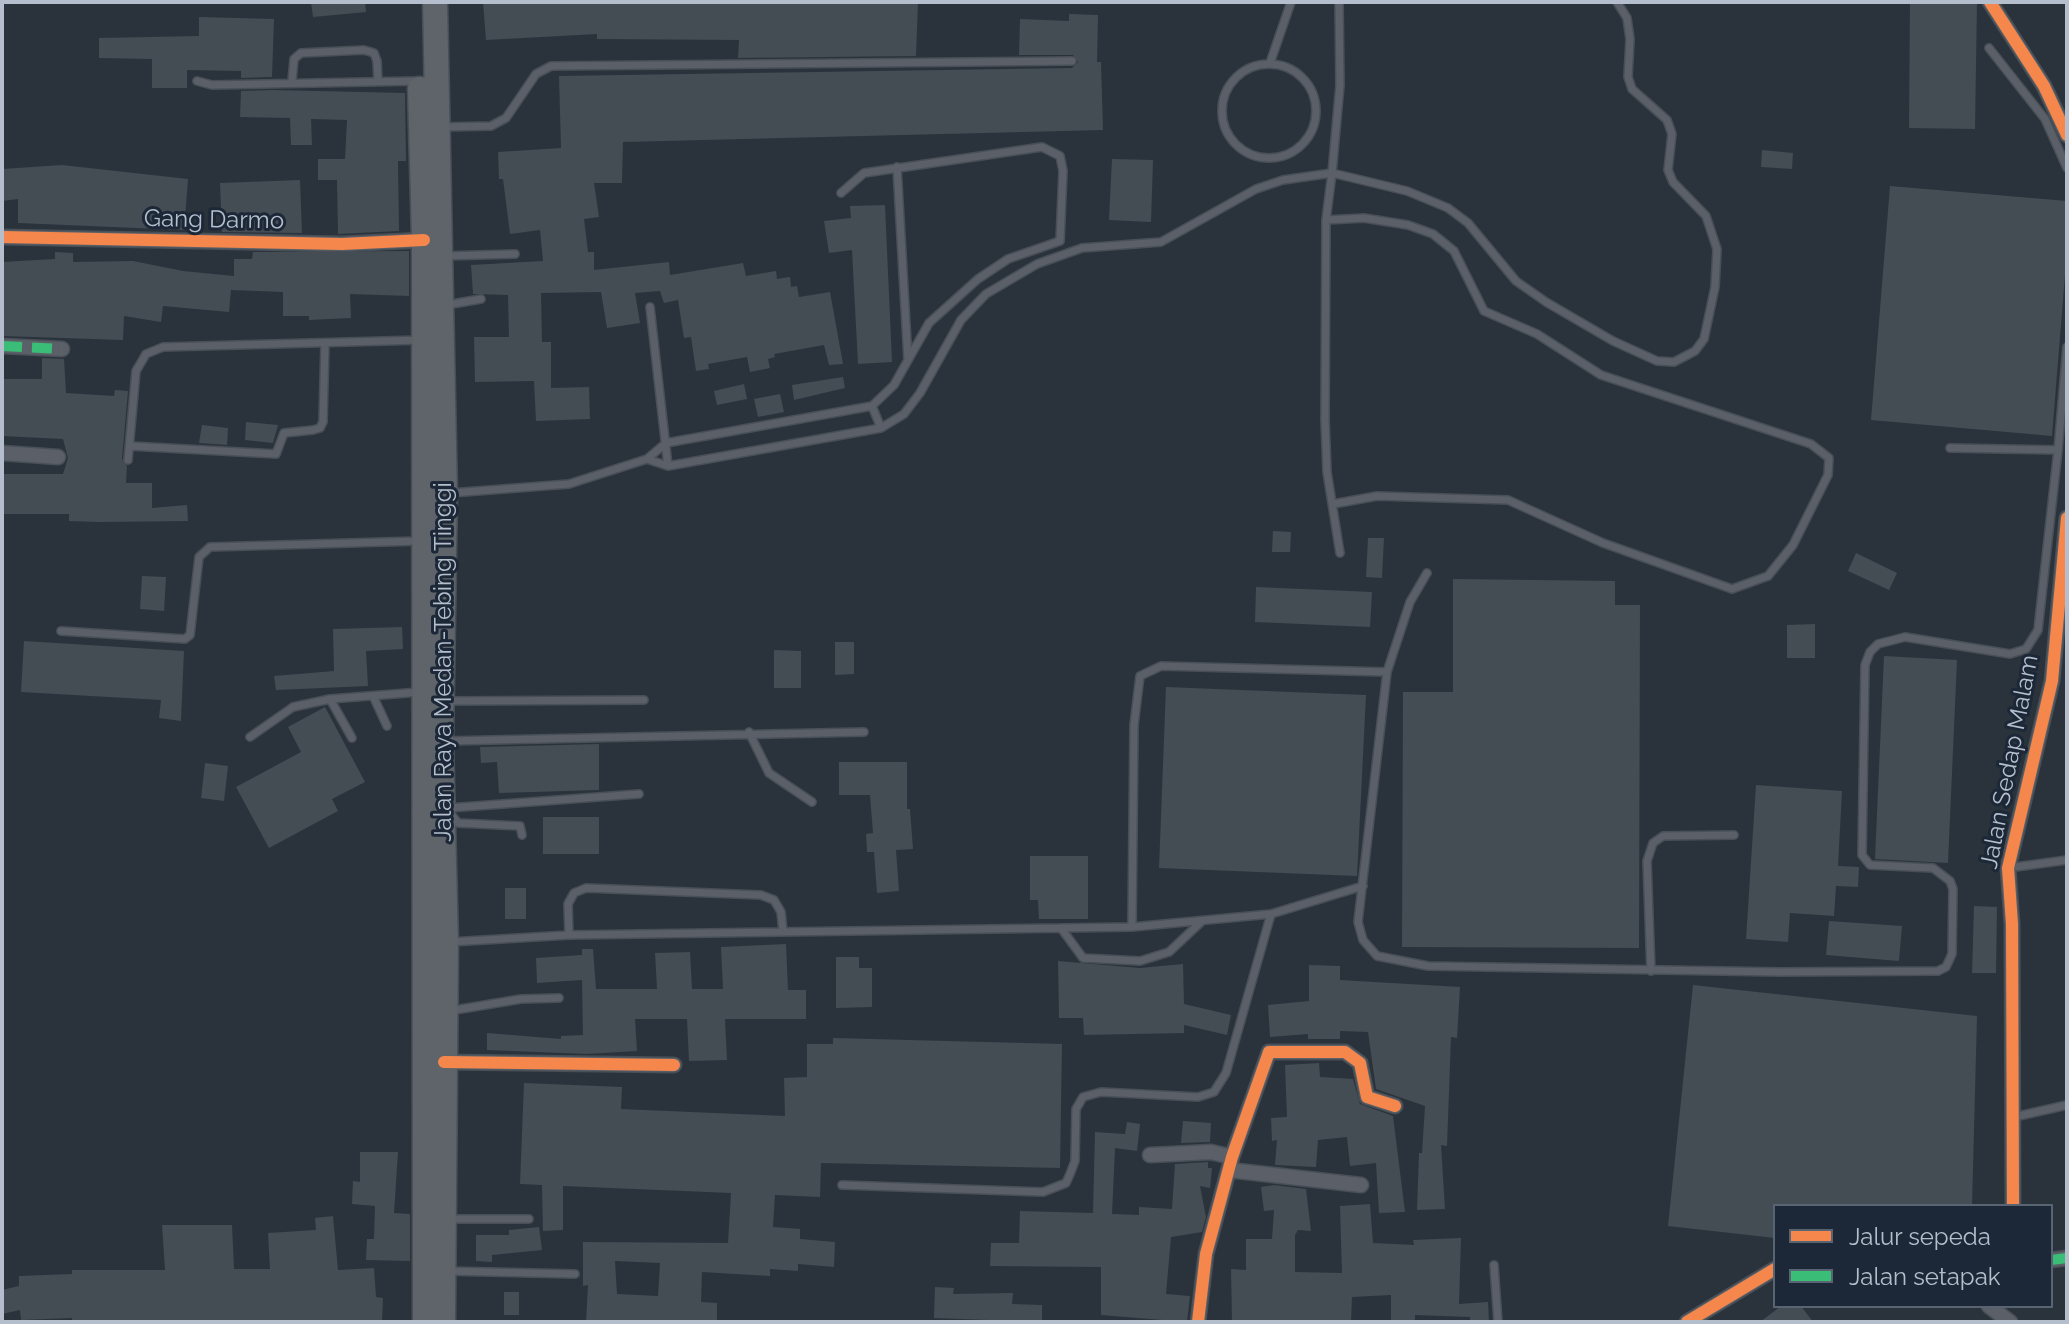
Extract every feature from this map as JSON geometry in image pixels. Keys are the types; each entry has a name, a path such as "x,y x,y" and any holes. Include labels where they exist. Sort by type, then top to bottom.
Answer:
{"highway":[{"name":"Jalan Raya Medan-Tebing Tinggi","path":"418,2 420,81 433,248 443,305 445,494 433,697 425,1322"},
{"name":"Jalan Raya Medan-Tebing Tinggi","path":"435,2 438,127 433,248 423,340 425,541 433,697 441,741 447,808 443,1012 443,1322"}],"street":[{"path":"1990,2 2044,86 2067,135"},
{"name":"Gang Darmo","path":"2,237 433,248"},
{"path":"2,346 62,349"},
{"path":"2,453 58,457"},
{"name":"Jalan Sedap Malam","path":"2013,1204 2008,868 2052,681 2067,518"},
{"path":"1198,1322 1206,1254 1230,1164 1265,1058 1273,1050 1350,1054 1356,1057 1365,1074 1367,1097 1395,1106"},
{"path":"444,1062 674,1065"},
{"path":"1150,1155 1211,1152 1230,1164 1361,1185"},
{"path":"1687,1322 1773,1270"},
{"path":"1992,1308 2012,1322"}],"lane":[{"path":"1270,63 1291,2"},
{"path":"1339,2 1340,85 1326,220 1325,420 1327,472 1340,553"},
{"path":"647,459 668,466 881,428 904,414 920,393 961,320 986,294 1037,264 1082,248 1161,242 1256,189 1283,180 1332,173 1429,198 1468,223 1516,281 1546,302 1613,341 1657,361 1685,358 1704,339 1709,325 1717,249 1706,216 1673,182 1668,170 1672,134 1667,120 1632,89 1628,77 1630,39 1627,18 1617,2"},
{"path":"1989,48 2045,119 2067,168"},
{"path":"292,81 294,59 301,53 364,50 374,53 378,81"},
{"path":"438,127 491,126 506,118 536,74 551,66 1072,61"},
{"path":"1270,63 1286,66 1300,75 1316,103 1315,120 1304,142 1284,156 1268,158 1252,155 1237,146 1227,133 1222,118 1222,101 1234,79 1253,65 1270,63"},
{"path":"197,81 212,85 292,81 420,81"},
{"path":"445,494 569,484 647,459 666,443 872,406 894,385 929,323 978,279 1008,259 1060,241 1063,171 1060,156 1042,147 864,173 841,193"},
{"path":"897,167 908,363"},
{"path":"1326,220 1364,218 1408,225 1433,234 1454,251 1484,311 1537,334 1601,375 1811,444 1821,448 1829,458 1828,475 1793,545 1768,576 1732,589 1603,543 1508,500 1377,496 1333,504"},
{"path":"433,248 515,254"},
{"path":"443,305 481,299"},
{"path":"650,307 668,466"},
{"path":"128,460 136,371 146,354 163,347 423,340"},
{"path":"130,446 276,454 284,433 313,430 320,428 323,422 325,343"},
{"path":"1427,573 1410,602 1387,672 1360,933 1377,956 1428,966 1651,971 1938,971 1950,961 1953,889 1944,874 1933,868 1870,865 1862,855 1865,665 1870,652 1878,644 1905,637 2010,654 2026,649 2038,630 2067,347"},
{"path":"872,406 881,428"},
{"path":"1950,448 2058,450"},
{"path":"61,631 185,639 190,635 199,557 210,547 425,541"},
{"path":"1132,927 1134,725 1140,676 1161,666 1387,672"},
{"path":"374,698 387,726"},
{"path":"250,737 293,707 330,699 644,700"},
{"path":"330,699 352,738"},
{"path":"441,741 749,732 864,732"},
{"path":"749,732 769,773 812,802"},
{"path":"522,835 520,826 454,822 447,808 639,794"},
{"path":"1651,971 1647,861 1653,843 1663,836 1734,835"},
{"path":"2008,868 2067,860"},
{"path":"446,943 569,935 1132,927 1271,914 1363,886"},
{"path":"569,935 568,904 574,893 586,888 761,895 774,900 781,912 783,932"},
{"path":"842,1185 1043,1192 1066,1183 1070,1174 1075,1161 1076,1109 1083,1097 1101,1092 1198,1097 1214,1092 1226,1073 1271,914"},
{"path":"1061,928 1083,958 1140,961 1169,952 1203,920"},
{"path":"443,1012 521,999 559,998"},
{"path":"2014,1117 2067,1105"},
{"path":"444,1219 529,1219"},
{"path":"1494,1265 1498,1322"},
{"path":"444,1271 575,1274"}],"building":[{"path":"311,2 365,2 366,12 313,17"},
{"path":"483,2 918,2 916,56 738,58 739,40 597,39 597,34 486,40"},
{"path":"1910,2 1977,2 1975,129 1909,128"},
{"path":"1069,14 1098,15 1097,62 1101,62 1103,130 623,142 622,183 594,183 599,217 584,219 588,252 594,252 594,270 669,262 670,275 743,263 746,276 776,271 777,279 790,277 791,287 797,286 799,297 830,292 843,364 829,365 824,345 774,354 775,357 768,359 770,368 750,372 747,357 708,364 709,369 696,371 691,337 684,338 678,300 664,303 660,291 635,293 640,323 607,328 601,292 541,293 542,342 551,342 551,388 589,387 590,419 536,421 534,381 475,382 474,337 509,337 508,295 473,294 471,265 543,261 540,230 510,234 503,179 499,179 498,152 561,148 559,76 1072,68 1078,62 1073,55 1019,55 1020,19 1069,21"},
{"path":"199,17 274,19 272,77 241,78 241,71 187,70 187,88 152,88 152,59 99,58 99,38 199,36"},
{"path":"241,91 405,93 406,161 398,161 399,231 338,234 337,180 318,180 318,159 345,159 347,120 311,119 312,145 291,145 290,118 240,117"},
{"path":"1762,150 1793,153 1792,169 1761,167"},
{"path":"1112,159 1153,160 1151,222 1109,220"},
{"path":"62,165 188,179 184,230 18,223 18,199 2,201 2,169"},
{"path":"300,180 302,233 222,232 220,183"},
{"path":"1890,186 2067,201 2067,250 2052,436 1871,420"},
{"path":"885,205 892,362 858,364 852,250 829,253 824,221 851,218 850,206"},
{"path":"409,251 409,296 350,294 351,318 309,320 309,316 283,316 283,292 231,290 229,312 163,306 161,322 124,316 123,340 2,336 2,262 55,259 55,252 73,253 73,262 133,261 183,271 234,276 234,259 252,259 253,252"},
{"path":"42,358 64,359 66,393 114,396 115,390 128,391 122,459 127,466 126,483 152,483 152,508 187,505 188,521 69,521 69,514 2,514 2,474 63,474 68,458 63,439 2,436 2,379 42,379"},
{"path":"843,377 845,388 794,400 792,385"},
{"path":"744,384 747,399 717,405 714,391"},
{"path":"780,394 784,412 758,417 754,399"},
{"path":"246,422 278,425 273,443 245,440"},
{"path":"202,425 228,428 227,445 199,443"},
{"path":"1273,531 1291,532 1290,552 1272,552"},
{"path":"1368,538 1384,538 1382,578 1366,577"},
{"path":"1856,553 1897,573 1889,590 1848,571"},
{"path":"142,576 166,577 164,611 140,609"},
{"path":"1453,579 1615,581 1615,605 1640,605 1639,948 1402,947 1403,692 1453,692"},
{"path":"1256,587 1372,592 1370,627 1255,622"},
{"path":"1815,624 1815,658 1787,658 1787,625"},
{"path":"402,627 403,649 366,651 368,686 276,690 274,676 334,671 333,629"},
{"path":"24,641 184,651 181,721 159,718 161,700 21,692"},
{"path":"835,642 854,642 854,674 835,675"},
{"path":"774,650 801,651 801,688 774,688"},
{"path":"1884,656 1957,660 1948,863 1875,859"},
{"path":"1166,687 1366,695 1357,876 1159,868"},
{"path":"325,707 365,782 332,799 338,811 269,848 236,787 301,752 288,727"},
{"path":"599,744 599,790 499,793 497,762 481,763 480,747"},
{"path":"839,762 907,762 907,809 910,809 913,849 896,850 899,891 877,893 874,852 867,852 866,834 873,833 870,795 839,795"},
{"path":"205,763 228,766 224,801 201,798"},
{"path":"1756,785 1842,791 1838,866 1859,867 1858,887 1836,886 1834,916 1790,913 1788,942 1746,939"},
{"path":"543,817 599,817 599,854 543,854"},
{"path":"1030,856 1088,856 1088,919 1039,919 1038,900 1030,900"},
{"path":"505,888 526,888 526,919 505,919"},
{"path":"1974,906 1997,907 1996,973 1972,973"},
{"path":"1829,921 1902,926 1899,961 1826,955"},
{"path":"786,944 788,990 806,990 806,1019 725,1019 727,1060 689,1061 687,1019 635,1019 637,1051 587,1054 487,1050 487,1033 561,1039 561,1036 583,1035 582,980 537,983 536,958 582,955 582,949 593,949 596,989 657,989 655,953 690,952 692,989 723,989 721,947"},
{"path":"836,957 859,957 859,968 872,968 872,1007 836,1008"},
{"path":"1058,961 1140,968 1183,964 1184,1004 1231,1015 1227,1035 1184,1025 1184,1033 1084,1035 1083,1018 1059,1018"},
{"path":"1309,965 1340,966 1340,980 1460,987 1457,1038 1451,1037 1447,1146 1441,1145 1445,1209 1417,1210 1425,1106 1376,1089 1368,1032 1340,1031 1340,1039 1308,1039 1308,1034 1270,1037 1268,1005 1309,1001"},
{"path":"1693,985 1977,1016 1972,1204 1773,1204 1773,1238 1668,1226"},
{"path":"833,1038 1062,1044 1060,1168 821,1163 820,1197 775,1195 773,1227 800,1229 800,1239 835,1242 834,1267 798,1264 798,1271 770,1269 770,1276 702,1272 701,1302 717,1303 717,1322 586,1322 588,1285 583,1286 583,1242 728,1243 731,1193 563,1186 563,1230 543,1231 542,1185 520,1184 524,1083 622,1087 621,1109 785,1116 784,1078 807,1077 807,1044 833,1044","holes":["615,1261 660,1263 658,1296 617,1294"]},
{"path":"1319,1063 1320,1077 1353,1079 1360,1104 1393,1116 1405,1212 1379,1213 1376,1163 1350,1166 1347,1137 1318,1140 1316,1167 1275,1165 1277,1140 1272,1141 1271,1118 1287,1117 1285,1065"},
{"path":"1183,1121 1211,1123 1210,1142 1181,1143"},
{"path":"1127,1122 1140,1124 1137,1151 1115,1148 1112,1214 1139,1215 1139,1207 1172,1209 1175,1164 1208,1162 1208,1168 1212,1168 1210,1188 1200,1186 1206,1217 1202,1232 1171,1237 1166,1294 1190,1296 1187,1322 1101,1315 1101,1267 990,1266 991,1243 1019,1243 1020,1211 1093,1213 1095,1132 1125,1134"},
{"path":"360,1152 398,1152 394,1213 410,1214 410,1261 366,1260 367,1239 374,1239 375,1206 352,1204 353,1181 360,1182"},
{"path":"1274,1185 1306,1189 1311,1231 1298,1230 1295,1235 1295,1272 1342,1273 1340,1206 1370,1204 1373,1243 1414,1245 1413,1240 1461,1238 1459,1304 1488,1302 1489,1322 1470,1322 1470,1317 1415,1315 1415,1322 1391,1322 1391,1295 1352,1297 1351,1322 1232,1322 1231,1269 1246,1270 1246,1239 1272,1239 1274,1210 1264,1211 1261,1187"},
{"path":"333,1216 338,1270 374,1268 376,1297 383,1298 382,1322 72,1322 72,1318 21,1320 20,1310 2,1314 2,1290 19,1286 19,1276 72,1274 72,1270 165,1270 162,1225 232,1225 234,1269 270,1269 268,1233 316,1230 315,1218"},
{"path":"539,1227 542,1250 492,1255 492,1262 476,1261 476,1235 509,1235 509,1230"},
{"path":"935,1287 954,1288 953,1294 1013,1293 1012,1304 1042,1305 1042,1322 934,1318"},
{"path":"504,1292 519,1292 519,1315 504,1315"},
{"path":"1778,1308 1802,1308 1813,1322 1760,1322"}],"marked path":[{"path":"2,346 62,349"},
{"path":"2053,1260 2067,1258"}],"cycle path":[{"path":"1990,2 2044,86 2067,135"},
{"path":"2,237 342,244 424,240"},
{"path":"2013,1204 2012,924 2008,868 2052,681 2067,518"},
{"path":"1198,1322 1206,1254 1232,1157 1269,1052 1345,1052 1360,1063 1367,1097 1395,1106"},
{"path":"444,1062 674,1065"},
{"path":"1687,1322 1773,1270"}]}
